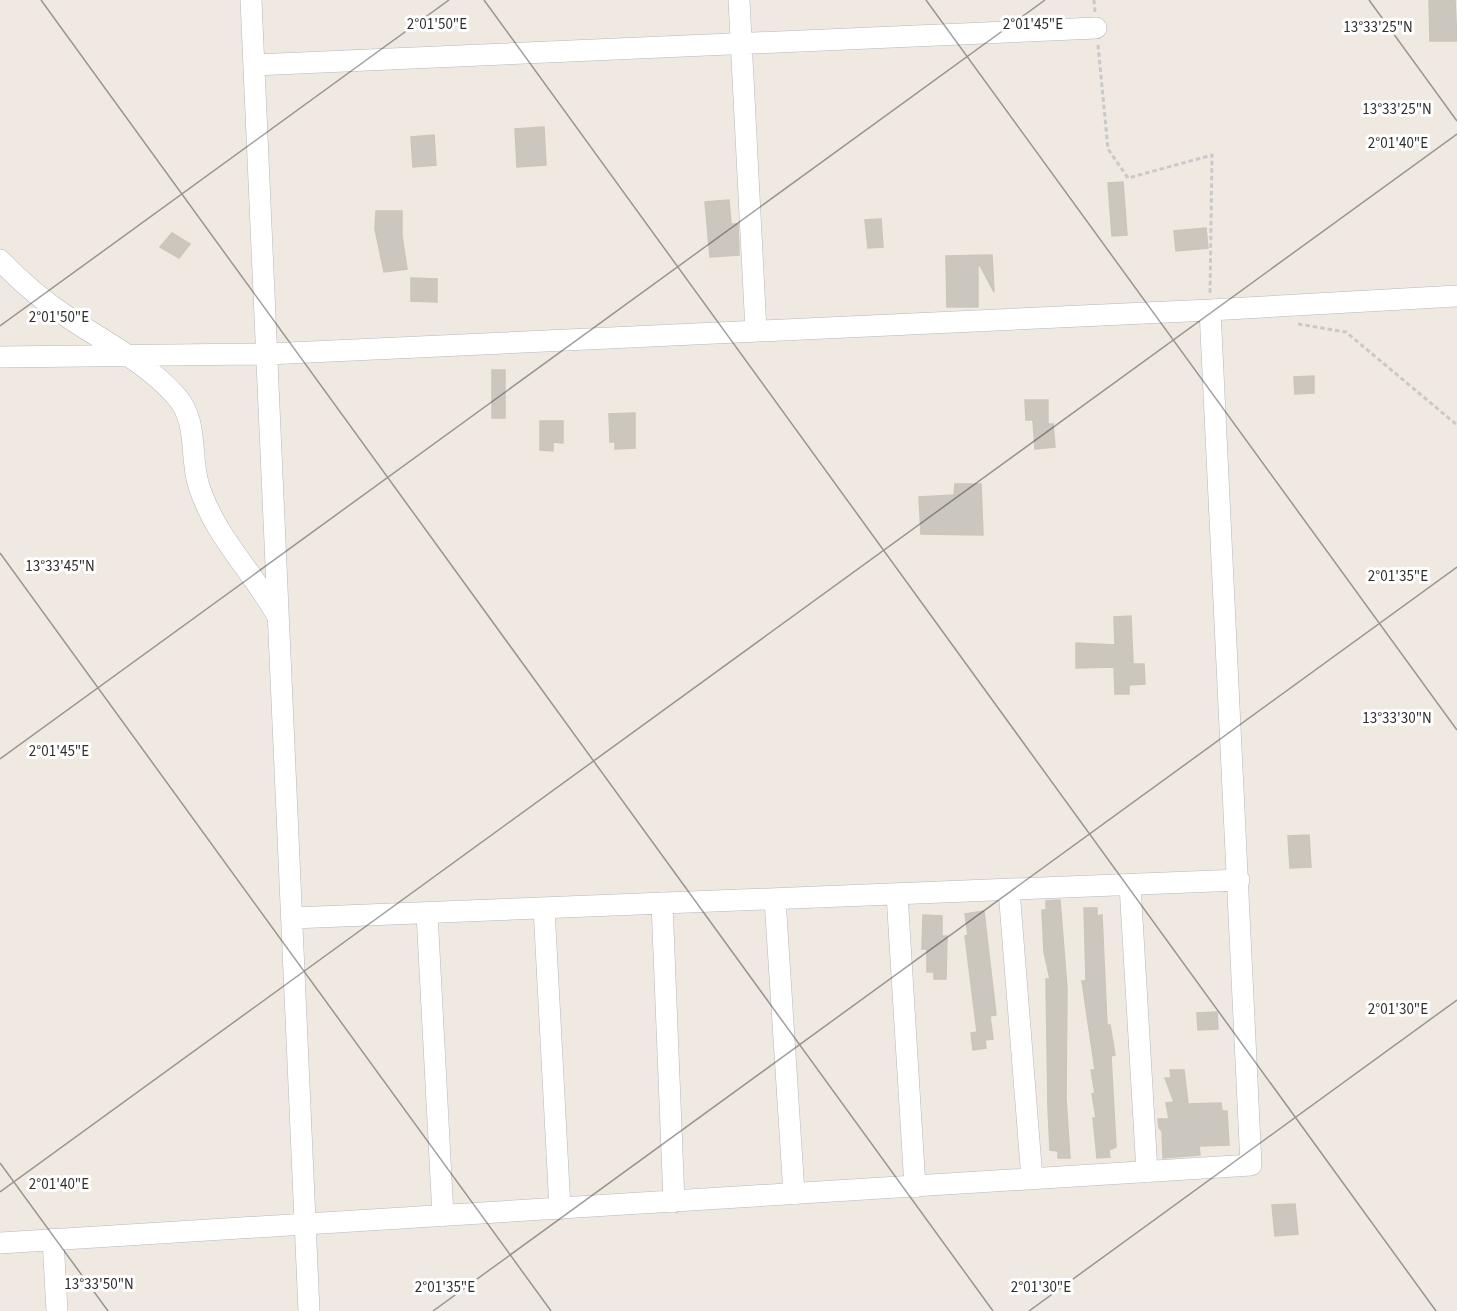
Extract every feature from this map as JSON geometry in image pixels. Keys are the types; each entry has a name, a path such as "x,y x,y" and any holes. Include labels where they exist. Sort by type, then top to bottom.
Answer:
{"street":[{"path":"251,0 309,1311"},
{"path":"739,0 756,331"},
{"path":"254,64 1096,28"},
{"path":"0,260 45,301 127,356 175,394 189,417 198,481 212,518 225,542 258,582 279,618"},
{"path":"0,357 267,354 1210,310 1457,296"},
{"path":"0,1244 1251,1166 1210,310"},
{"path":"292,918 1239,880"},
{"path":"1130,885 1147,1172"},
{"path":"1010,890 1032,1179"},
{"path":"897,894 915,1186"},
{"path":"775,899 794,1194"},
{"path":"662,903 674,1202"},
{"path":"544,908 560,1209"},
{"path":"427,913 443,1216"},
{"path":"53,1239 57,1311"}],"path":[{"path":"1094,0 1108,149 1128,178 1212,155 1210,310"},
{"path":"1290,323 1346,332 1457,425"}],"building":[{"path":"1429,0 1455,0 1457,41 1430,41"},
{"path":"544,127 546,165 517,167 515,129"},
{"path":"434,135 436,165 413,167 411,137"},
{"path":"1123,182 1127,235 1112,236 1108,183"},
{"path":"729,200 731,224 738,224 739,255 710,257 705,202"},
{"path":"376,211 402,211 402,236 407,269 384,272 375,229"},
{"path":"881,219 883,247 868,248 865,220"},
{"path":"1206,228 1208,248 1176,251 1174,231"},
{"path":"172,233 190,244 179,258 160,247"},
{"path":"992,255 994,292 978,262 978,307 947,307 946,256"},
{"path":"411,278 437,279 437,302 411,301"},
{"path":"492,370 505,370 505,418 492,418"},
{"path":"1314,376 1314,393 1295,394 1294,377"},
{"path":"1025,400 1048,400 1048,424 1053,424 1055,447 1035,449 1033,420 1026,420"},
{"path":"635,413 635,448 615,449 615,442 610,442 609,414"},
{"path":"540,421 563,421 563,443 553,442 553,451 540,450"},
{"path":"955,484 981,484 983,535 921,534 919,497 954,495"},
{"path":"1131,616 1133,664 1144,664 1145,684 1129,685 1129,694 1115,694 1114,667 1076,668 1076,643 1115,645 1114,617"},
{"path":"1309,835 1311,867 1290,868 1288,836"},
{"path":"1060,900 1067,988 1066,1099 1070,1158 1058,1158 1058,1151 1050,1150 1048,1108 1046,979 1050,979 1044,952 1042,910 1046,910 1046,901"},
{"path":"1084,908 1097,908 1097,916 1102,915 1107,1025 1110,1025 1115,1055 1111,1056 1116,1147 1109,1150 1110,1157 1097,1158 1093,1118 1096,1118 1092,1094 1095,1093 1091,1070 1095,1070 1082,981 1086,981"},
{"path":"984,911 996,1015 990,1016 993,1039 985,1040 986,1048 973,1050 971,1033 977,1032 965,936 968,935 965,914"},
{"path":"923,915 942,916 942,936 947,936 946,979 934,979 934,972 927,972 927,949 922,949"},
{"path":"1217,1012 1218,1029 1198,1030 1197,1013"},
{"path":"1170,1070 1184,1070 1188,1104 1221,1103 1222,1111 1227,1111 1229,1145 1199,1146 1200,1155 1163,1158 1162,1131 1159,1128 1158,1119 1169,1119 1166,1103 1174,1102 1165,1078 1171,1078"},
{"path":"1295,1204 1298,1234 1275,1236 1272,1205"}]}
